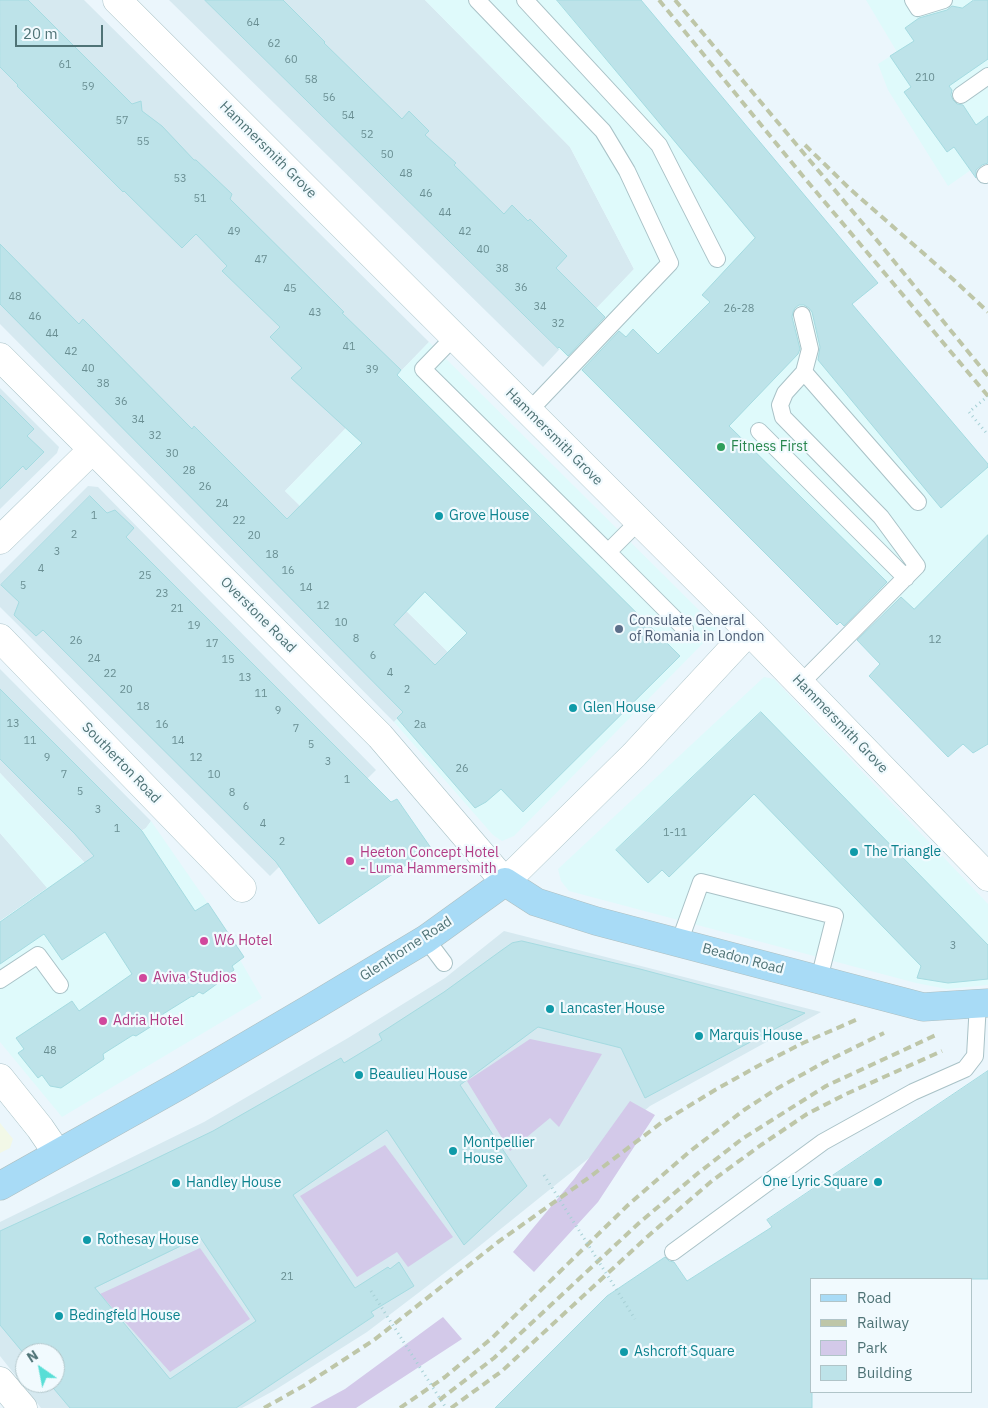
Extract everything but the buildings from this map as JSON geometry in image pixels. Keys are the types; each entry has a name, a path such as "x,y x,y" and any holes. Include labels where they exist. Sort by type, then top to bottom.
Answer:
{"main road":[{"name":"Glenthorne Road","path":"0,1186 180,1085 426,939 505,882"},
{"name":"Beadon Road","path":"505,882 536,902 596,921 923,1007 983,1003"}],"street":[{"name":"Hammersmith Grove","path":"117,0 749,631 988,877"},
{"name":"Overstone Road","path":"0,358 380,736 505,882"},
{"path":"0,540 92,450"},
{"name":"Glenthorne Road","path":"505,882 634,755 749,631"},
{"name":"Southerton Road","path":"0,638 242,888"},
{"path":"0,1078 40,1128 57,1153"},
{"path":"0,1381 23,1408"}],"lane":[{"path":"477,0 603,131 627,171 670,263 529,411"},
{"path":"524,0 659,145 718,259"},
{"path":"913,0 918,8 944,0"},
{"path":"961,95 988,76"},
{"path":"800,684 917,566 881,517 783,416 780,405 785,393 804,372 810,349 802,315"},
{"path":"454,337 423,369 684,629"},
{"path":"804,372 918,502"},
{"path":"759,431 906,578"},
{"path":"608,552 639,521"},
{"path":"679,943 701,882 835,916 819,979"},
{"path":"426,939 444,963"},
{"path":"0,980 38,955 60,985"},
{"path":"673,1252 823,1142 912,1092 965,1069 975,1056 983,1003"}],"path":[{"path":"988,396 969,412 988,435"},
{"path":"544,1175 635,1319"},
{"path":"371,1291 446,1408"}],"shaded area":[{"path":"0,0 84,0 429,342 285,491 456,660 394,722 0,324"},
{"path":"169,0 425,0 570,147 634,269 543,367"},
{"path":"425,0 641,0 878,283 852,304 988,464 988,744 973,753 963,744 948,757 869,676 880,664 870,653 896,627 865,598 837,625 558,348 634,269 570,147"},
{"path":"866,0 988,0 988,158 948,186 888,90 878,64 897,52"},
{"path":"429,342 717,628 514,836 502,841 493,835 394,722 456,660 285,491"},
{"path":"0,388 59,447 57,453 0,509"},
{"path":"88,486 98,487 376,770 270,876 0,607 0,574"},
{"path":"0,669 151,821 146,828 88,866 0,773"},
{"path":"764,677 774,679 988,904 988,985 947,989 916,983 569,891 561,881 558,869"},
{"path":"0,773 87,866 146,828 151,821 205,899 262,998 62,1117 0,1042 0,921 47,888 0,833"},
{"path":"0,833 48,888 0,921"},
{"path":"504,931 821,1012 650,1106 594,1154 472,1252 367,1332 275,1390 242,1408 41,1408 29,1393 65,1393 65,1343 15,1343 15,1375 0,1356 0,1222 204,1122 348,1038 445,978"},
{"path":"0,1123 13,1139 10,1148 0,1153"}],"green space":[{"path":"530,1039 602,1054 559,1127 550,1118 510,1151 467,1081"},
{"path":"630,1101 655,1115 598,1202 534,1272 513,1252 574,1179"},
{"path":"385,1145 453,1237 408,1267 397,1252 357,1277 300,1196"},
{"path":"200,1248 250,1319 170,1372 100,1294"},
{"path":"443,1317 462,1339 356,1408 310,1408 345,1389"}],"railway":[{"path":"659,0 802,175 988,396"},
{"path":"675,0 988,376"},
{"path":"805,145 850,189 988,312"},
{"path":"264,1408 305,1385 374,1340 498,1242 591,1176 661,1123 758,1066 803,1043 858,1019"},
{"path":"400,1408 445,1377 492,1338 627,1206 689,1152 744,1110 778,1088 884,1033"},
{"path":"429,1408 494,1358 639,1223 742,1139 826,1086 936,1035"},
{"path":"451,1408 502,1371 647,1237 713,1180 761,1145 807,1114 846,1094 942,1051"}],"place":[{"name":"Fitness First","path":"721,447"},
{"name":"Grove House","path":"439,516"},
{"name":"Consulate General of Romania in London","path":"619,629"},
{"name":"Glen House","path":"573,708"},
{"name":"The Triangle","path":"854,852"},
{"name":"Heeton Concept Hotel - Luma Hammersmith","path":"350,861"},
{"name":"W6 Hotel","path":"204,941"},
{"name":"Aviva Studios","path":"143,978"},
{"name":"Lancaster House","path":"550,1009"},
{"name":"Adria Hotel","path":"103,1021"},
{"name":"Marquis House","path":"699,1036"},
{"name":"Beaulieu House","path":"359,1075"},
{"name":"Montpellier House","path":"453,1151"},
{"name":"One Lyric Square","path":"878,1182"},
{"name":"Handley House","path":"176,1183"},
{"name":"Rothesay House","path":"87,1240"},
{"name":"Bedingfeld House","path":"59,1316"},
{"name":"Ashcroft Square","path":"624,1352"}]}
